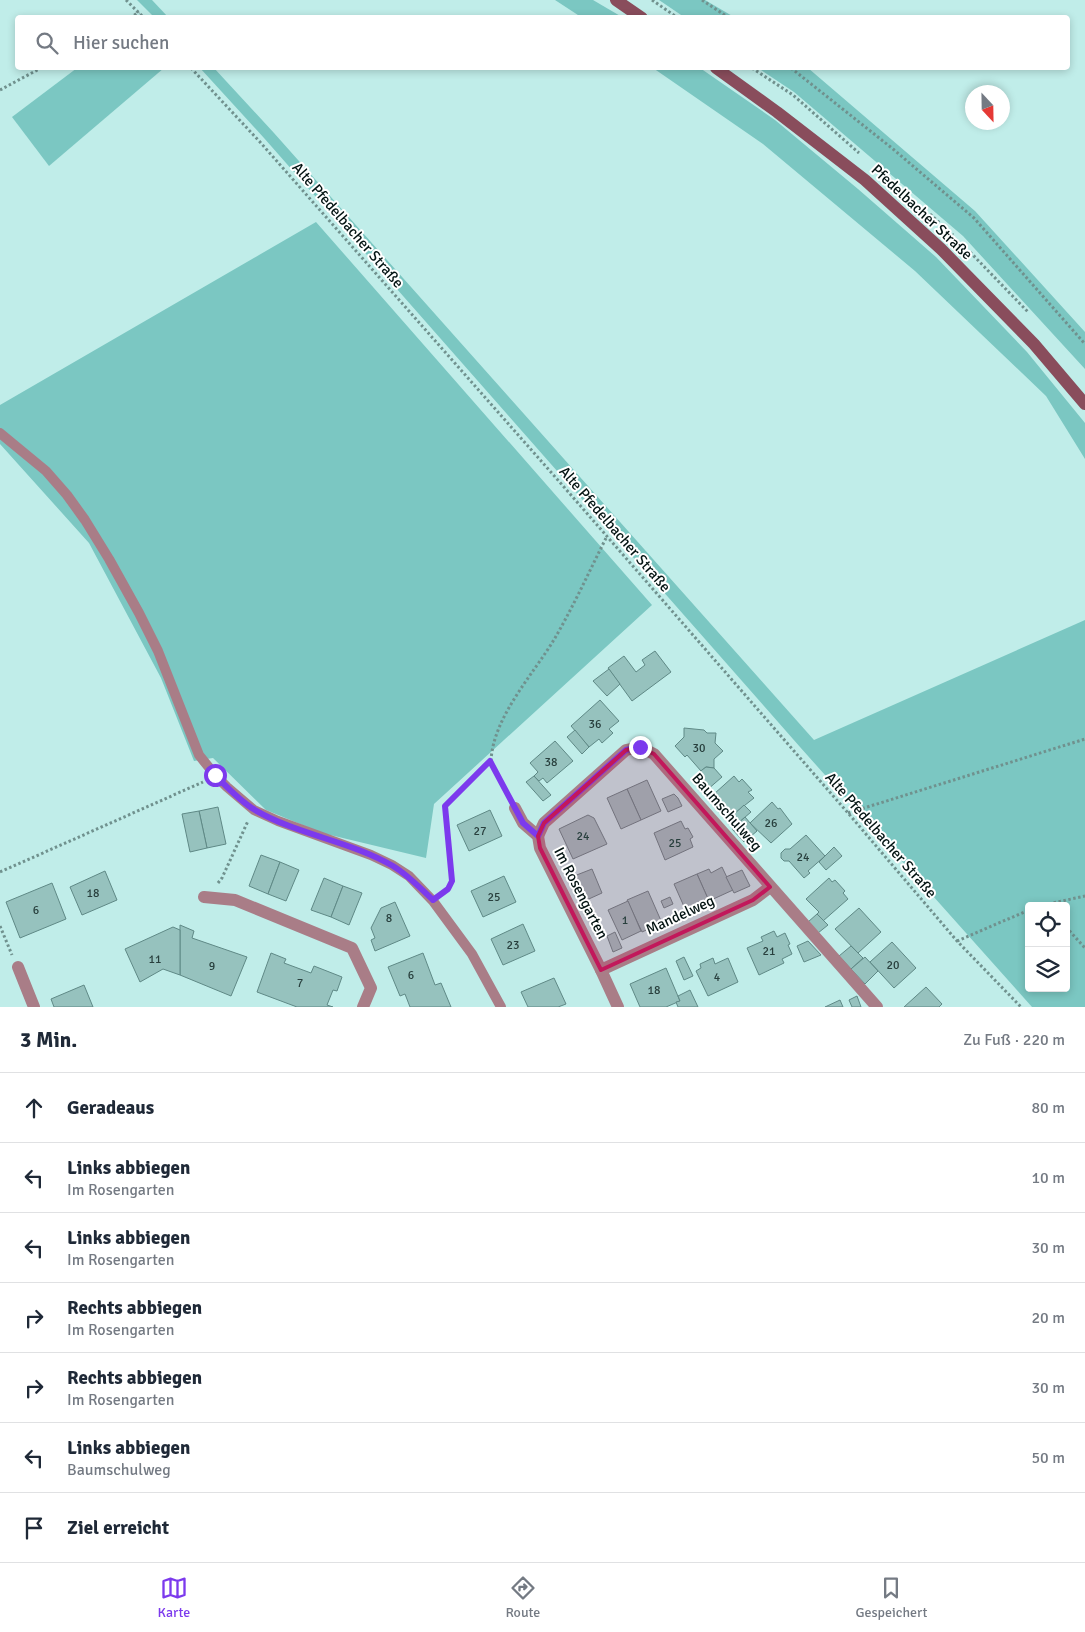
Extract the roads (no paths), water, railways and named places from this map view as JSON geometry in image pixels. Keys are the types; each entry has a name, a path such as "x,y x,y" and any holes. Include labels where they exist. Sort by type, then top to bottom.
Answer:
{"main road":[{"path":"616,0 638,15"},
{"name":"Pfedelbacher Straße","path":"719,70 865,180 941,249 1034,344 1085,404"}],"street":[{"name":"Baumschulweg","path":"538,836 544,823 626,750 640,747 654,754 877,1007"},
{"name":"Im Rosengarten","path":"515,808 523,823 538,836 540,848 602,970 618,1007"},
{"name":"Mandelweg","path":"602,970 753,900 770,887"},
{"path":"204,897 235,900 352,948 371,988 363,1007"},
{"path":"18,967 34,1007"}],"lane":[{"path":"0,433 46,471 67,495 110,559 158,651 199,755 215,775 254,810 278,821 371,855 409,876 433,900 472,954 501,1007"}]}
